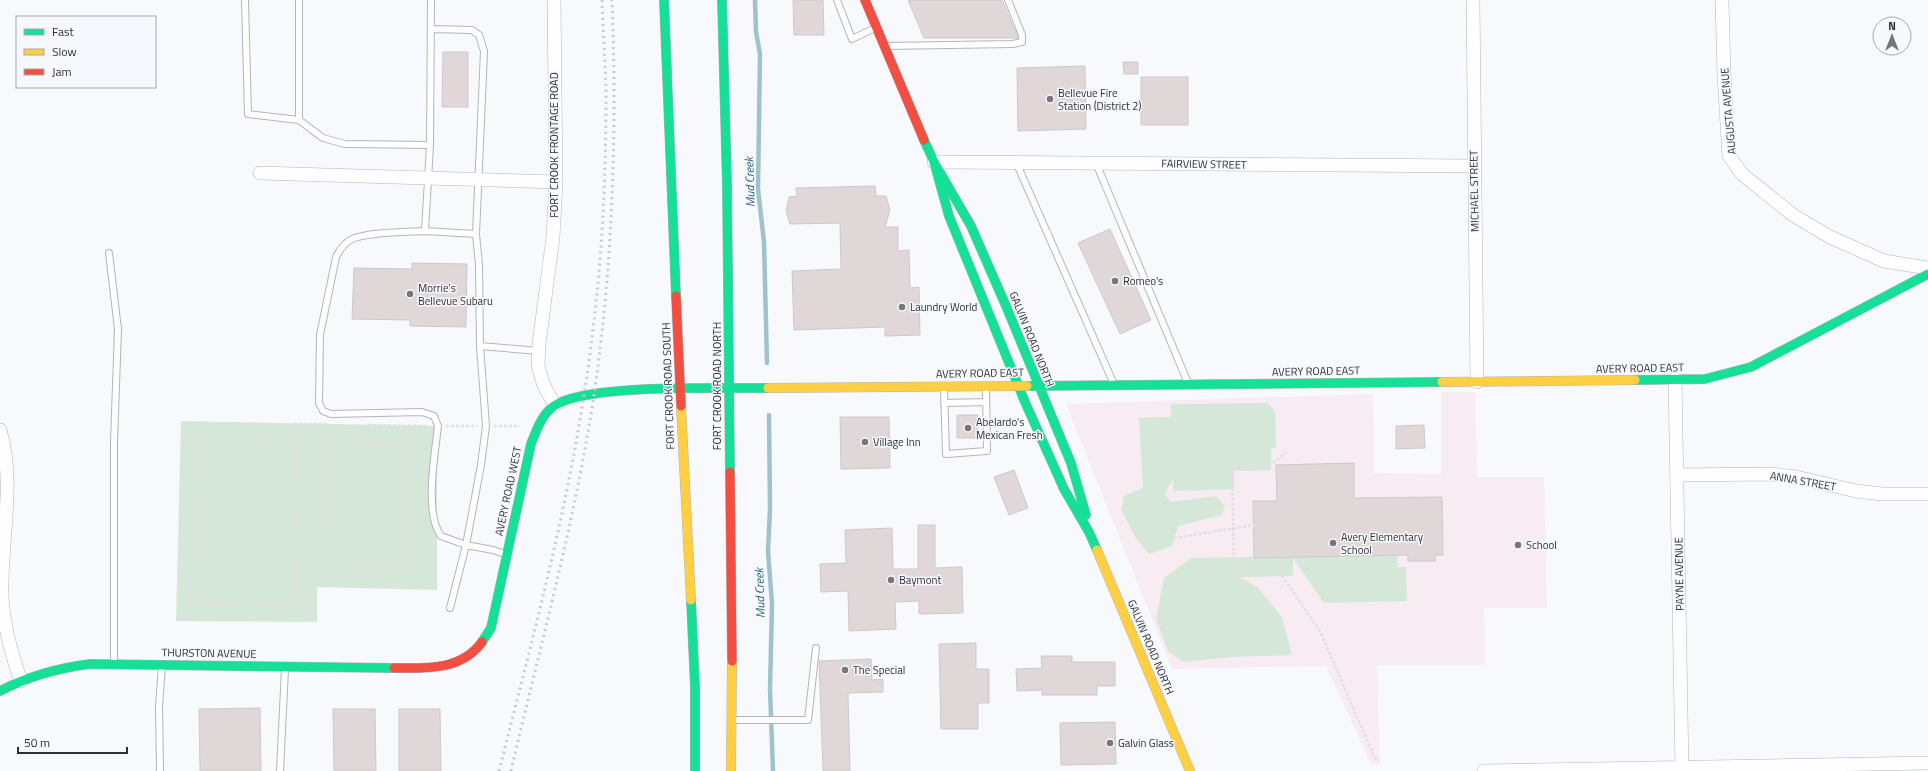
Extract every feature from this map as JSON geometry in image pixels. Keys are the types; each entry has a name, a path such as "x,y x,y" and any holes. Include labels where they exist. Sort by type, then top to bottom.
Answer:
{"main road":[{"name":"FORT CROOK ROAD SOUTH","path":"664,0 680,389 695,679 695,771"},
{"name":"FORT CROOK ROAD NORTH","path":"722,0 727,185 732,720 731,771"},
{"name":"GALVIN ROAD NORTH","path":"865,0 934,162 971,226 1039,384 1045,403 1071,463 1081,493 1089,532"},
{"name":"GALVIN ROAD NORTH","path":"934,162 949,216 1018,385 1064,490 1089,532 1190,771"},
{"name":"AVERY ROAD EAST","path":"680,389 1039,384 1675,380 1711,377 1751,367 1928,274"},
{"name":"AVERY ROAD WEST","path":"422,668 446,666 464,660 476,652 491,628 530,444 542,420 554,405 570,398 594,394 680,389"},
{"name":"THURSTON AVENUE","path":"0,692 42,672 66,666 163,664 422,668"}],"street":[{"name":"FORT CROOK FRONTAGE ROAD","path":"554,0 556,182 553,237 538,366 544,386 554,405"},
{"name":"MICHAEL STREET","path":"1472,0 1477,382"},
{"name":"AUGUSTA AVENUE","path":"1722,0 1724,75 1729,156 1742,174 1793,214 1830,237 1884,261 1928,268"},
{"name":"FAIRVIEW STREET","path":"934,162 1474,166"},
{"path":"260,173 556,182"},
{"name":"PAYNE AVENUE","path":"1675,380 1682,768"},
{"path":"0,430 7,482 2,546 2,597 7,641 21,681"},
{"name":"ANNA STREET","path":"1677,475 1770,474 1796,477 1856,491 1882,494 1928,494"},
{"path":"1484,771 1682,768 1831,768 1928,763"}],"lane":[{"path":"245,0 248,114 299,120 323,138 344,144 430,144"},
{"path":"299,0 299,120"},
{"path":"424,231 430,144 431,0"},
{"path":"885,46 1013,44 1022,42 1022,35 1008,0"},
{"path":"838,1 852,39 877,27"},
{"path":"431,29 472,30 478,35 484,51 477,179 476,234 479,265 480,346 486,426 481,465 466,545 450,608"},
{"path":"1016,162 1114,384"},
{"path":"1096,163 1188,384"},
{"path":"476,234 424,231 366,235 353,238 341,246 336,257 320,335 319,403 323,412 331,414 422,412 434,416 438,426 432,493 434,521 441,536 466,545 507,554"},
{"path":"109,253 118,329 114,442 114,664"},
{"path":"480,346 539,351"},
{"path":"944,386 946,454 987,451 985,385"},
{"path":"944,403 986,402"},
{"path":"732,720 808,720 816,648"},
{"path":"160,771 159,706 163,664"},
{"path":"280,771 285,666"}],"path":[{"path":"294,438 196,436 192,603 295,604 294,424 333,424"},
{"path":"364,425 520,426"},
{"path":"410,445 322,442 320,568 411,571 411,426"},
{"path":"1287,452 1268,467 1232,468 1234,572 1278,570 1320,631 1376,761"},
{"path":"1174,538 1254,525"}],"shaded area":[{"name":"Avery Elementary School","path":"1441,392 1475,392 1477,477 1544,477 1547,608 1484,608 1485,665 1377,665 1380,763 1371,764 1326,666 1172,669 1066,404 1373,394 1374,473 1441,474"}],"green space":[{"path":"1268,403 1275,412 1276,448 1271,448 1271,470 1234,471 1234,489 1173,491 1173,479 1165,494 1171,502 1216,496 1225,506 1221,515 1178,526 1172,546 1149,554 1136,538 1121,510 1124,496 1143,488 1139,418 1171,417 1171,404"},
{"path":"181,421 437,426 437,590 317,587 317,622 176,621"},
{"path":"1397,555 1397,567 1406,567 1407,601 1324,603 1293,558 1293,576 1240,577 1258,588 1282,617 1292,655 1231,657 1183,662 1168,651 1156,619 1164,578 1191,558"}],"building":[{"path":"793,0 823,0 824,35 794,35"},
{"path":"908,0 1002,0 1018,38 924,38"},
{"path":"443,52 468,52 468,107 442,107"},
{"path":"1123,62 1138,62 1138,74 1124,74"},
{"path":"1085,66 1086,129 1018,131 1017,68"},
{"path":"1141,77 1188,77 1188,125 1141,125"},
{"path":"875,186 876,196 886,196 890,210 885,227 898,227 898,251 909,250 910,288 919,287 920,335 885,336 885,327 794,330 792,271 841,269 840,223 790,224 786,211 789,197 797,196 796,188"},
{"name":"Romeo's","path":"1110,229 1151,320 1120,334 1078,243"},
{"name":"Morrie's Bellevue Subaru","path":"412,263 467,264 466,327 410,326 410,320 352,319 354,268 412,269"},
{"path":"957,415 978,415 978,438 957,438"},
{"name":"Village Inn","path":"840,417 889,417 890,468 841,469"},
{"path":"1424,425 1425,448 1396,449 1396,426"},
{"path":"1354,463 1354,498 1442,497 1443,555 1435,555 1435,561 1408,561 1408,555 1254,558 1253,501 1277,501 1276,465"},
{"path":"1014,470 1028,508 1009,515 994,477"},
{"name":"Baymont","path":"918,525 935,525 935,568 962,567 963,613 919,614 919,601 895,602 896,629 849,631 848,591 821,592 820,564 846,563 845,530 892,528 893,569 918,569"},
{"path":"976,643 976,669 989,669 989,703 978,703 978,729 941,729 939,644"},
{"path":"1041,656 1072,656 1072,662 1115,662 1115,686 1097,686 1097,695 1042,695 1042,690 1017,691 1016,669 1042,668"},
{"path":"871,659 872,680 883,679 883,692 848,693 850,771 823,771 819,661"},
{"path":"260,708 261,771 200,771 199,709"},
{"path":"333,709 375,709 376,771 334,771"},
{"path":"399,709 440,709 441,771 399,771"},
{"path":"1115,722 1116,764 1061,765 1060,723"}],"waterway":[{"name":"Mud Creek","path":"755,0 756,32 760,54 758,189 764,242 767,363"},
{"name":"Mud Creek","path":"769,415 770,509 768,551 772,604 770,689 773,771"}],"railway":[{"path":"499,771 554,552 566,496 586,385 599,270 603,210 606,90 602,0"},
{"path":"511,771 567,537 594,395 606,297 612,198 614,148 612,0"}],"traffic: fast":[{"path":"664,0 676,296"},
{"path":"722,0 727,185 730,472"},
{"path":"924,140 934,162 971,226 1006,306 1071,463 1086,515"},
{"path":"934,162 949,216 1025,402 1064,489 1089,532 1097,550"},
{"path":"1635,380 1705,379 1751,367 1928,274"},
{"path":"1027,386 1442,382"},
{"path":"482,642 491,628 531,444 540,423 550,409 570,399 624,390 768,388"},
{"path":"691,600 695,687 695,771"},
{"path":"0,691 44,673 90,664 394,668"}],"traffic: slow":[{"path":"1442,382 1635,380"},
{"path":"768,388 1027,386"},
{"path":"681,406 691,600"},
{"path":"1097,550 1190,771"},
{"path":"731,771 732,661"}],"traffic: jam":[{"path":"865,0 924,140"},
{"path":"676,296 681,406"},
{"path":"730,472 732,661"},
{"path":"394,668 442,666 453,663 474,651 482,642"}],"place":[{"name":"Bellevue Fire Station (District 2)","path":"1050,99"},
{"name":"Romeo's","path":"1115,281"},
{"name":"Morrie's Bellevue Subaru","path":"410,294"},
{"name":"Laundry World","path":"902,307"},
{"name":"Abelardo's Mexican Fresh","path":"968,428"},
{"name":"Village Inn","path":"865,442"},
{"name":"Avery Elementary School","path":"1333,543"},
{"name":"School","path":"1518,545"},
{"name":"Baymont","path":"891,580"},
{"name":"The Special","path":"845,670"},
{"name":"Galvin Glass","path":"1110,743"}]}
